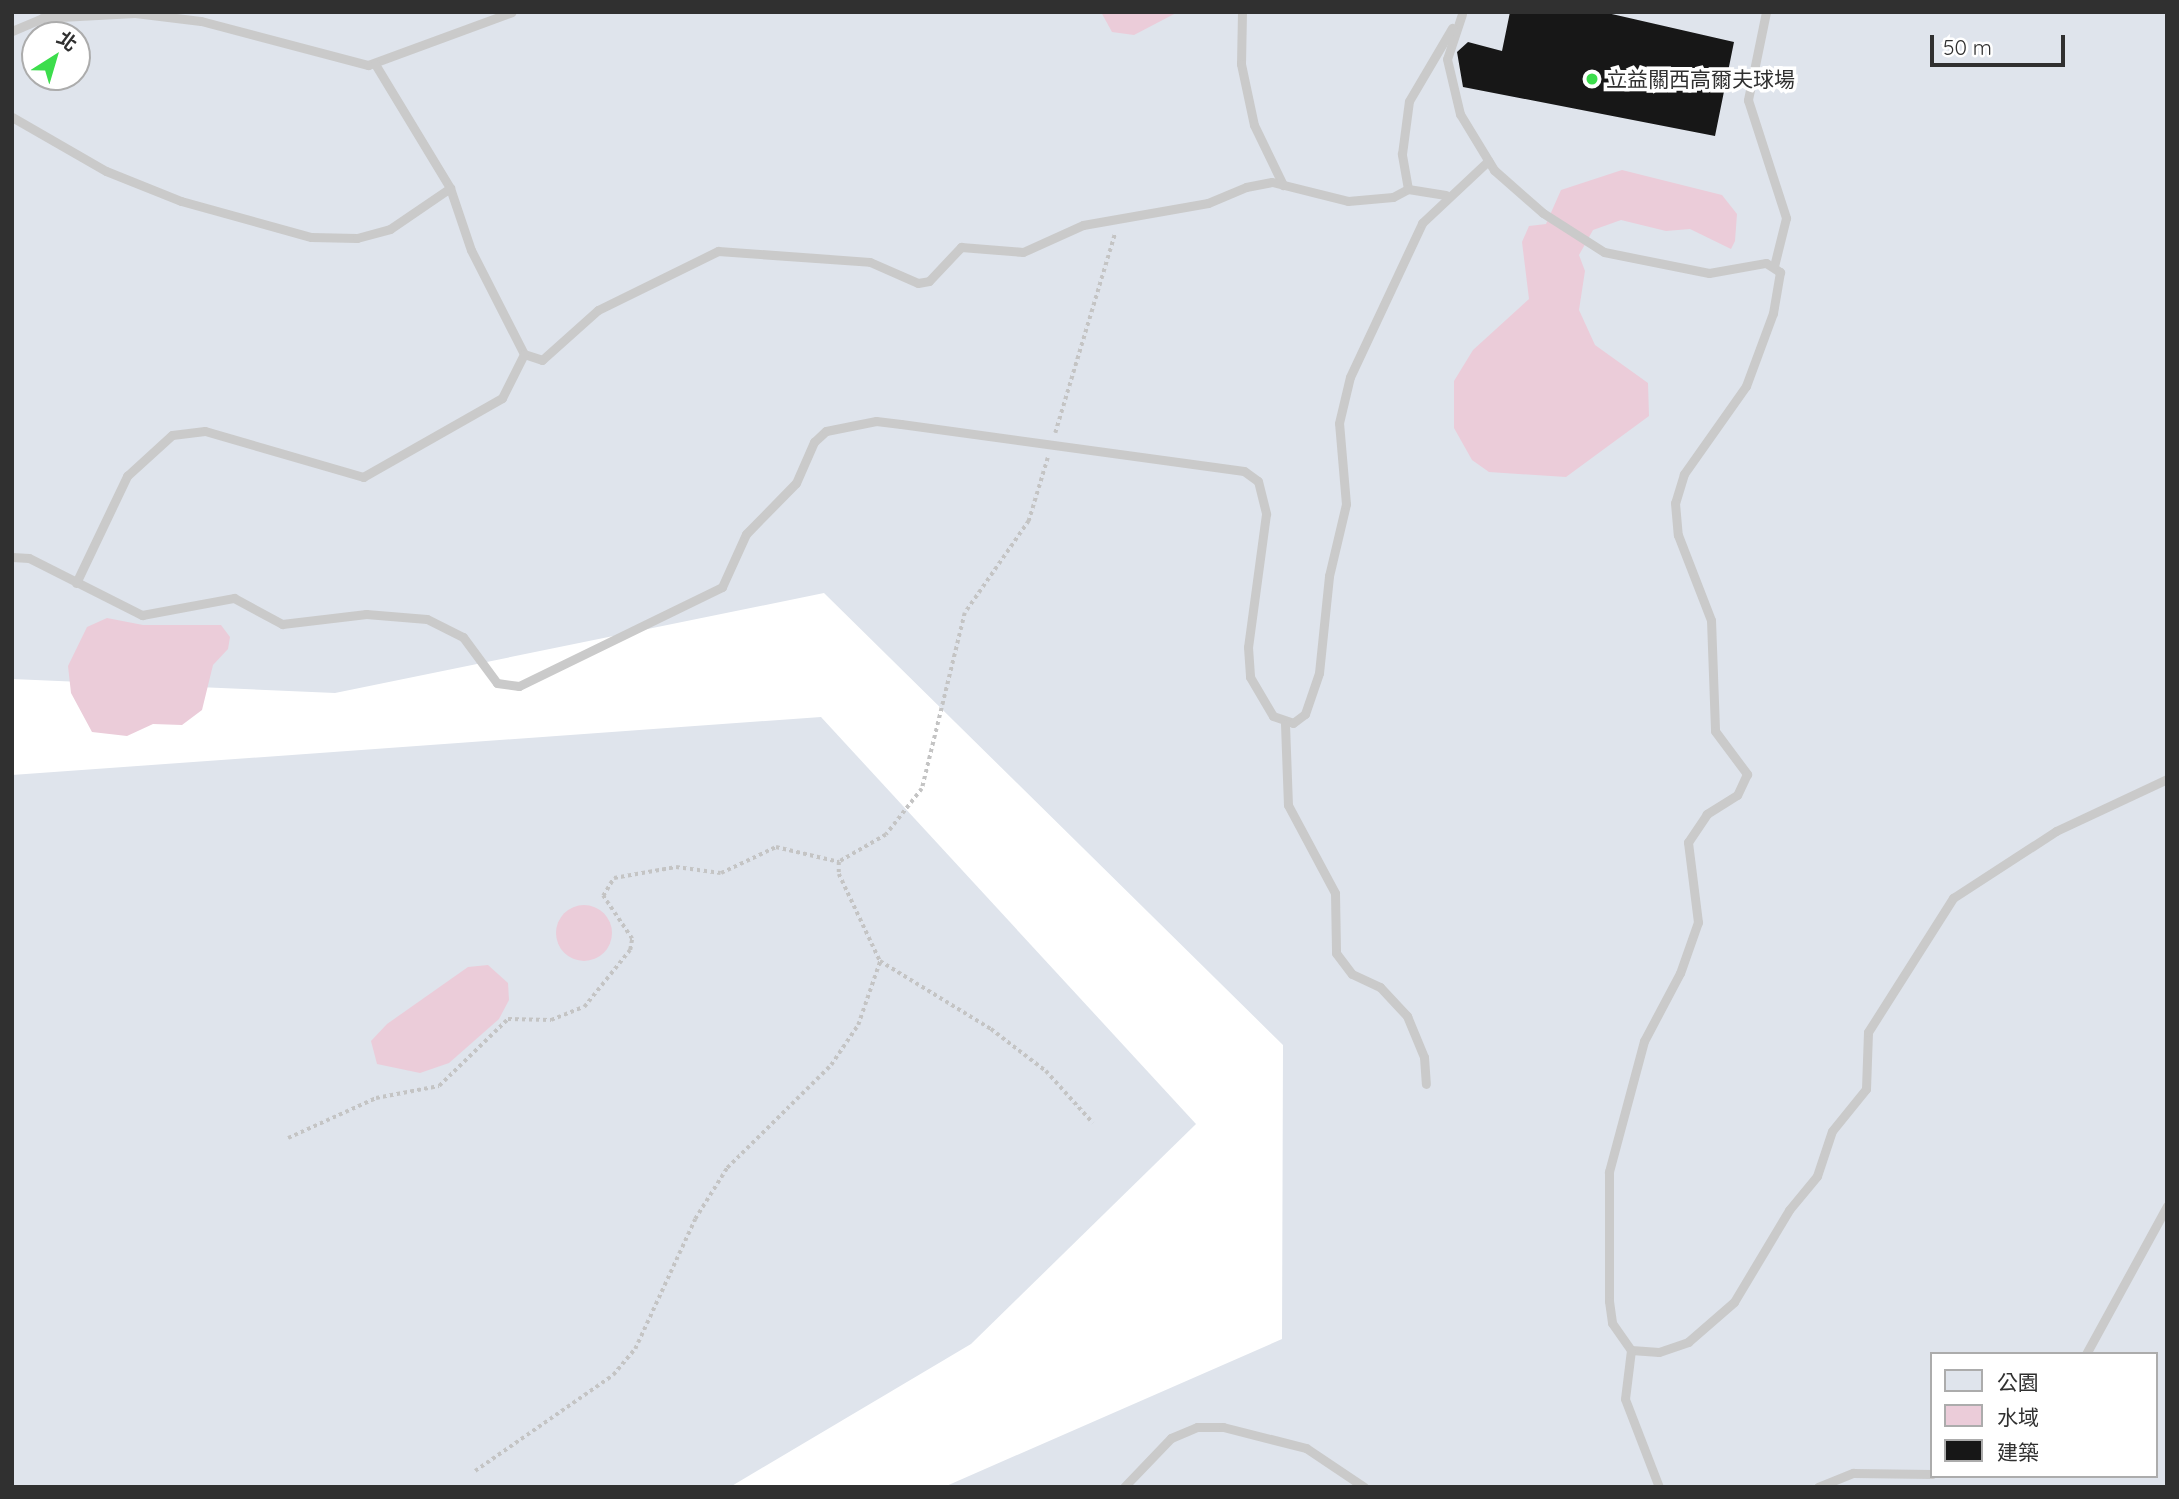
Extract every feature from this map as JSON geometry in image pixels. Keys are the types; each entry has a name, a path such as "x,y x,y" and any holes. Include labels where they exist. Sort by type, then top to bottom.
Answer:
{"lane":[{"path":"12,31 42,18 135,12 201,21 332,59 375,64 512,12"},
{"path":"1241,12 1241,64 1254,125 1283,185"},
{"path":"1659,1487 1625,1399 1630,1350 1612,1323 1609,1301 1609,1172 1644,1041 1680,973 1698,922 1688,842 1707,814 1737,795 1747,774 1716,731 1711,620 1678,535 1675,503 1684,474 1746,386 1780,282 1774,266 1786,218 1748,100 1766,12"},
{"path":"1408,189 1402,154 1409,101 1463,13"},
{"path":"1463,13 1447,59 1448,81 1488,161 1544,213 1591,246 1709,273 1774,266"},
{"path":"375,64 450,188 471,250 524,354 542,360 598,310 718,251 870,262 918,283 929,281 961,247 1023,252 1083,225 1208,203 1246,187 1283,185 1348,201 1377,201 1408,189 1446,195"},
{"path":"12,117 106,171 181,201 311,237 356,238 390,229 450,188"},
{"path":"1285,724 1305,715 1319,673 1329,576 1346,504 1341,407 1398,264 1446,195 1488,161"},
{"path":"76,583 127,476 172,435 205,431 363,477 502,398 524,354"},
{"path":"12,557 76,583 142,615 234,598 282,624 366,614 426,618 463,636 497,683 519,686 722,587 746,534 796,483 814,442 826,431 876,421 1244,471 1258,481 1265,514 1248,647 1250,677 1259,699 1285,724 1287,805 1335,893 1336,953 1352,974 1380,987 1407,1016 1419,1039 1426,1084"},
{"path":"1630,1350 1659,1352 1688,1342 1734,1302 1788,1210 1817,1175 1832,1131 1866,1089 1868,1032 1953,898 2056,831 2167,779"},
{"path":"2087,1352 2167,1206"},
{"path":"1124,1487 1171,1438 1197,1427 1223,1427 1306,1448 1364,1487"},
{"path":"1818,1487 1853,1473 1930,1474"}],"path":[{"path":"1053,442 1119,217"},
{"path":"288,1138 376,1098 439,1086 508,1019 551,1020 584,1007 629,950 632,939 603,896 614,878 676,867 721,873 776,847 839,862 886,835 922,789 965,613 1029,521 1049,455"},
{"path":"839,862 880,961 991,1029 1046,1071 1093,1123"},
{"path":"475,1471 613,1375 635,1349 695,1219 727,1168 831,1065 859,1025 880,961"}],"green space":[{"name":"立益關西高爾夫球場","path":"12,12 2167,12 2167,1487 944,1487 1282,1339 1283,1045 824,593 335,693 12,679"},
{"path":"821,717 1196,1124 971,1344 730,1487 12,1487 12,775"}],"water":[{"path":"1101,12 1178,12 1134,35 1112,32"},
{"path":"1622,170 1722,195 1737,214 1735,241 1731,249 1690,229 1666,231 1621,220 1593,230 1579,255 1585,271 1579,310 1595,345 1648,383 1649,416 1566,477 1489,472 1472,460 1454,428 1454,381 1473,350 1529,299 1522,242 1529,226 1546,224 1561,190"},
{"path":"107,618 143,625 221,625 230,637 228,649 213,665 202,710 182,725 153,724 127,736 92,732 71,693 68,666 87,627"},
{"path":"579,905 589,905 604,913 610,922 610,944 604,953 589,961 579,961 561,949 556,938 556,928 568,910"},
{"path":"488,965 508,983 509,1000 499,1019 449,1063 420,1073 377,1064 371,1041 387,1024 468,967"}],"building":[{"name":"立益關西高爾夫球場","path":"1510,12 1603,12 1734,42 1715,136 1463,87 1457,52 1468,42 1502,51"}],"place":[{"name":"立益關西高爾夫球場","path":"1592,79"}]}
